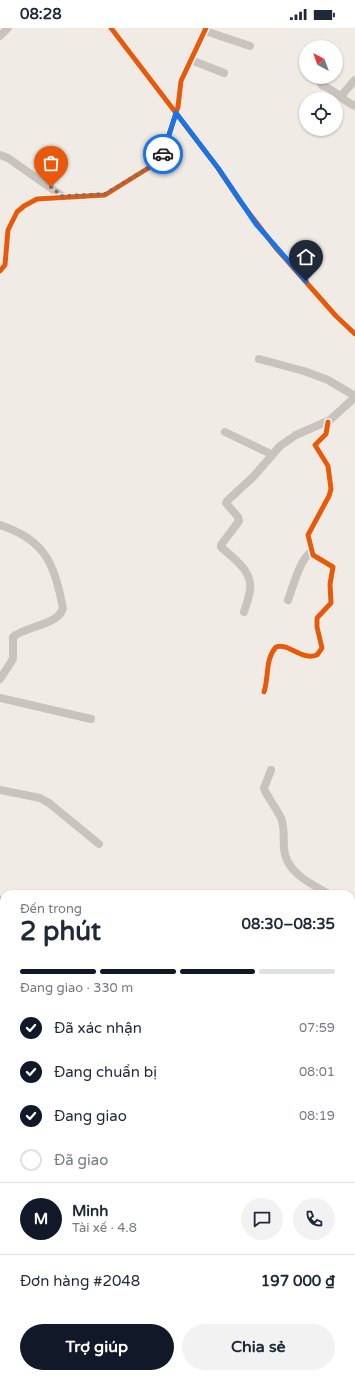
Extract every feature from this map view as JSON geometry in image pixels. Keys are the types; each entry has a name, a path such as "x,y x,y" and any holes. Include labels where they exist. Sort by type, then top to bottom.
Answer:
{"street":[{"path":"0,36 8,28"},
{"path":"111,28 177,110 244,207 274,247 336,316 355,334"},
{"path":"0,271 5,265 8,230 17,212 30,201 62,196 105,194 159,160 164,152 177,110 181,81 205,29 250,46"},
{"path":"191,60 224,73"},
{"path":"343,94 355,80"},
{"path":"321,84 334,92"},
{"path":"343,99 355,106"},
{"path":"0,155 8,158 62,196"},
{"path":"244,612 250,589 248,577 240,565 221,547 221,544 239,521 238,517 226,503 253,477 271,454 292,437 328,422 355,396 328,380 304,371 259,359"},
{"path":"264,692 268,678 267,668 276,647 282,646 307,657 316,655 322,648 316,622 320,614 330,603 332,567 311,552 308,539 309,532 329,496 331,489 328,466 315,445 326,434 328,422"},
{"path":"225,432 271,454"},
{"path":"0,525 30,539 42,550 50,562 56,578 63,608 59,616 38,626 22,631 13,637 13,659 0,679"},
{"path":"288,600 299,570 307,555 311,552"},
{"path":"0,698 90,719"},
{"path":"271,770 264,788 281,817 284,850 288,861 295,873 322,890"},
{"path":"0,790 40,798 49,803 99,844"}],"cycle path":[{"path":"111,28 218,168 240,201 275,247 336,316 355,334"},
{"path":"0,271 5,265 8,230 17,212 24,206 37,199 105,195 150,167 162,156 178,107 181,81 206,28"},
{"path":"264,692 270,657 276,647 285,647 306,656 317,655 322,648 317,627 317,618 331,603 330,584 333,567 313,555 308,535 329,496 331,489 328,466 315,445 326,434 328,422"}],"way so far":[{"path":"51,187 62,196 105,194 111,192 150,167 159,160 163,154"}],"route":[{"path":"163,154 176,113 218,168 256,224 274,247 306,281"}]}
